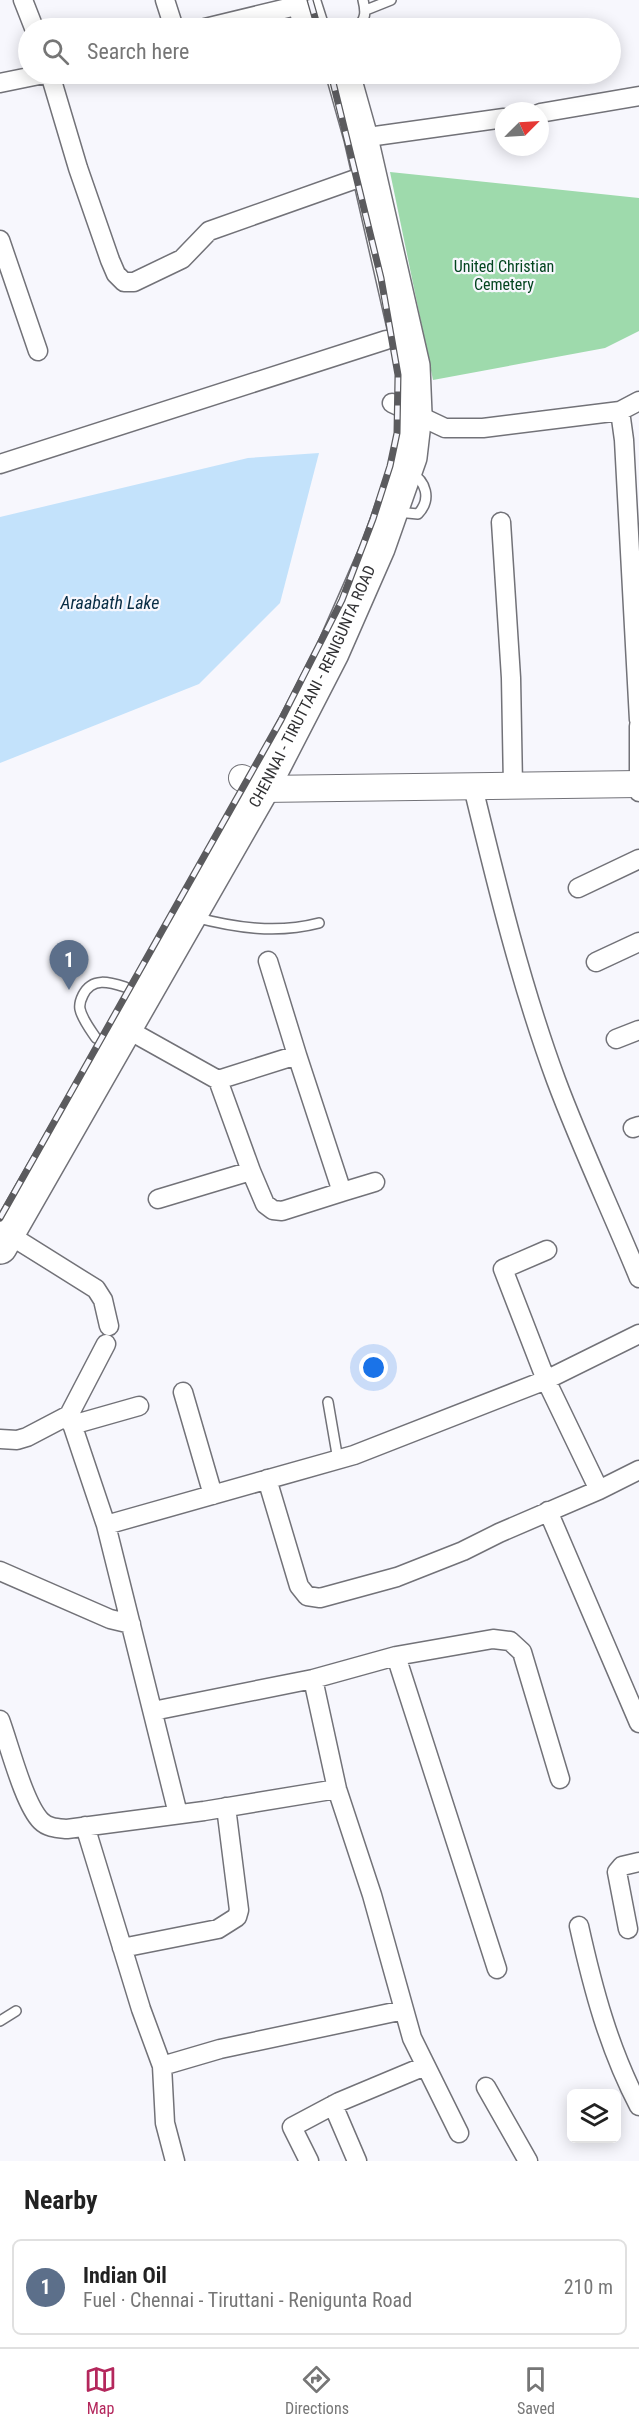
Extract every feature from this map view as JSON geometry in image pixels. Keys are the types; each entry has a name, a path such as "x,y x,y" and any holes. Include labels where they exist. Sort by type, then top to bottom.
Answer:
{"highway":[{"name":"CHENNAI - TIRUTTANI - RENIGUNTA ROAD","path":"111,1033 125,987 332,653 378,548 410,457 404,409 392,377 366,229 327,84"},
{"name":"CHENNAI - TIRUTTANI - RENIGUNTA ROAD","path":"3,1230 111,1033 189,916 309,660 355,554 388,455 393,416 404,409 413,366 361,138 346,84"}],"street":[{"path":"23,0 30,18"},
{"path":"165,0 171,18"},
{"path":"258,18 310,8"},
{"path":"0,83 18,79"},
{"path":"53,84 78,168 106,249 116,274 124,282 134,282 182,259 209,231 354,180"},
{"path":"549,111 639,96"},
{"path":"361,138 495,119"},
{"path":"0,240 38,351"},
{"path":"0,465 386,340"},
{"path":"404,409 445,428 483,428 620,411 639,401"},
{"path":"620,411 624,441 639,720"},
{"path":"501,522 511,678 513,786"},
{"path":"252,784 639,787 639,726"},
{"path":"473,787 501,904 527,993 557,1081 639,1278"},
{"path":"578,888 639,859"},
{"path":"596,962 639,942"},
{"path":"268,961 342,1192"},
{"path":"616,1039 639,1030"},
{"path":"111,1033 218,1080 297,1055"},
{"path":"218,1080 251,1171 266,1204 273,1210 282,1211 375,1182"},
{"path":"158,1199 251,1171"},
{"path":"3,1230 96,1289 103,1300 108,1335 70,1420 106,1525 178,1814"},
{"path":"547,1250 503,1269 546,1380 599,1490"},
{"path":"106,1525 338,1460 546,1380 639,1334"},
{"path":"183,1392 213,1495"},
{"path":"0,1439 16,1440 70,1420 139,1406"},
{"path":"267,1479 299,1586 307,1596 320,1598 408,1572 463,1551 639,1470"},
{"path":"548,1511 639,1723"},
{"path":"0,1571 110,1619 131,1624"},
{"path":"153,1711 313,1679 396,1656 493,1640 510,1641 522,1652 560,1779"},
{"path":"396,1656 497,1969"},
{"path":"313,1679 337,1789 372,1895 412,2038 459,2133"},
{"path":"0,1720 31,1808 41,1822 54,1828 178,1814 337,1789"},
{"path":"122,1947 218,1929 237,1917 239,1910 226,1807"},
{"path":"85,1826 162,2066 165,2122 174,2161"},
{"path":"628,1929 616,1872 622,1866 639,1862"},
{"path":"579,1926 593,1987 611,2045 639,2106"},
{"path":"162,2066 220,2049 346,2020 404,2010"},
{"path":"309,2161 292,2127 398,2075 425,2066"},
{"path":"486,2087 528,2161"},
{"path":"333,2105 357,2161"}],"lane":[{"path":"364,5 391,0"},
{"path":"189,916 255,929 297,929 319,923"},
{"path":"328,1402 338,1460"},
{"path":"0,2021 16,2011"}],"green space":[{"name":"United Christian Cemetery","path":"390,172 639,198 639,331 605,348 433,380"}],"water":[{"name":"Araabath Lake","path":"319,453 280,603 199,684 0,763 0,517 248,458"}],"railway":[{"path":"310,0 315,18"},
{"path":"0,1218 281,720 342,600 373,519 390,466 397,433 398,375 381,278 333,84"}],"place":[{"name":"Indian Oil","path":"69,990"}]}
